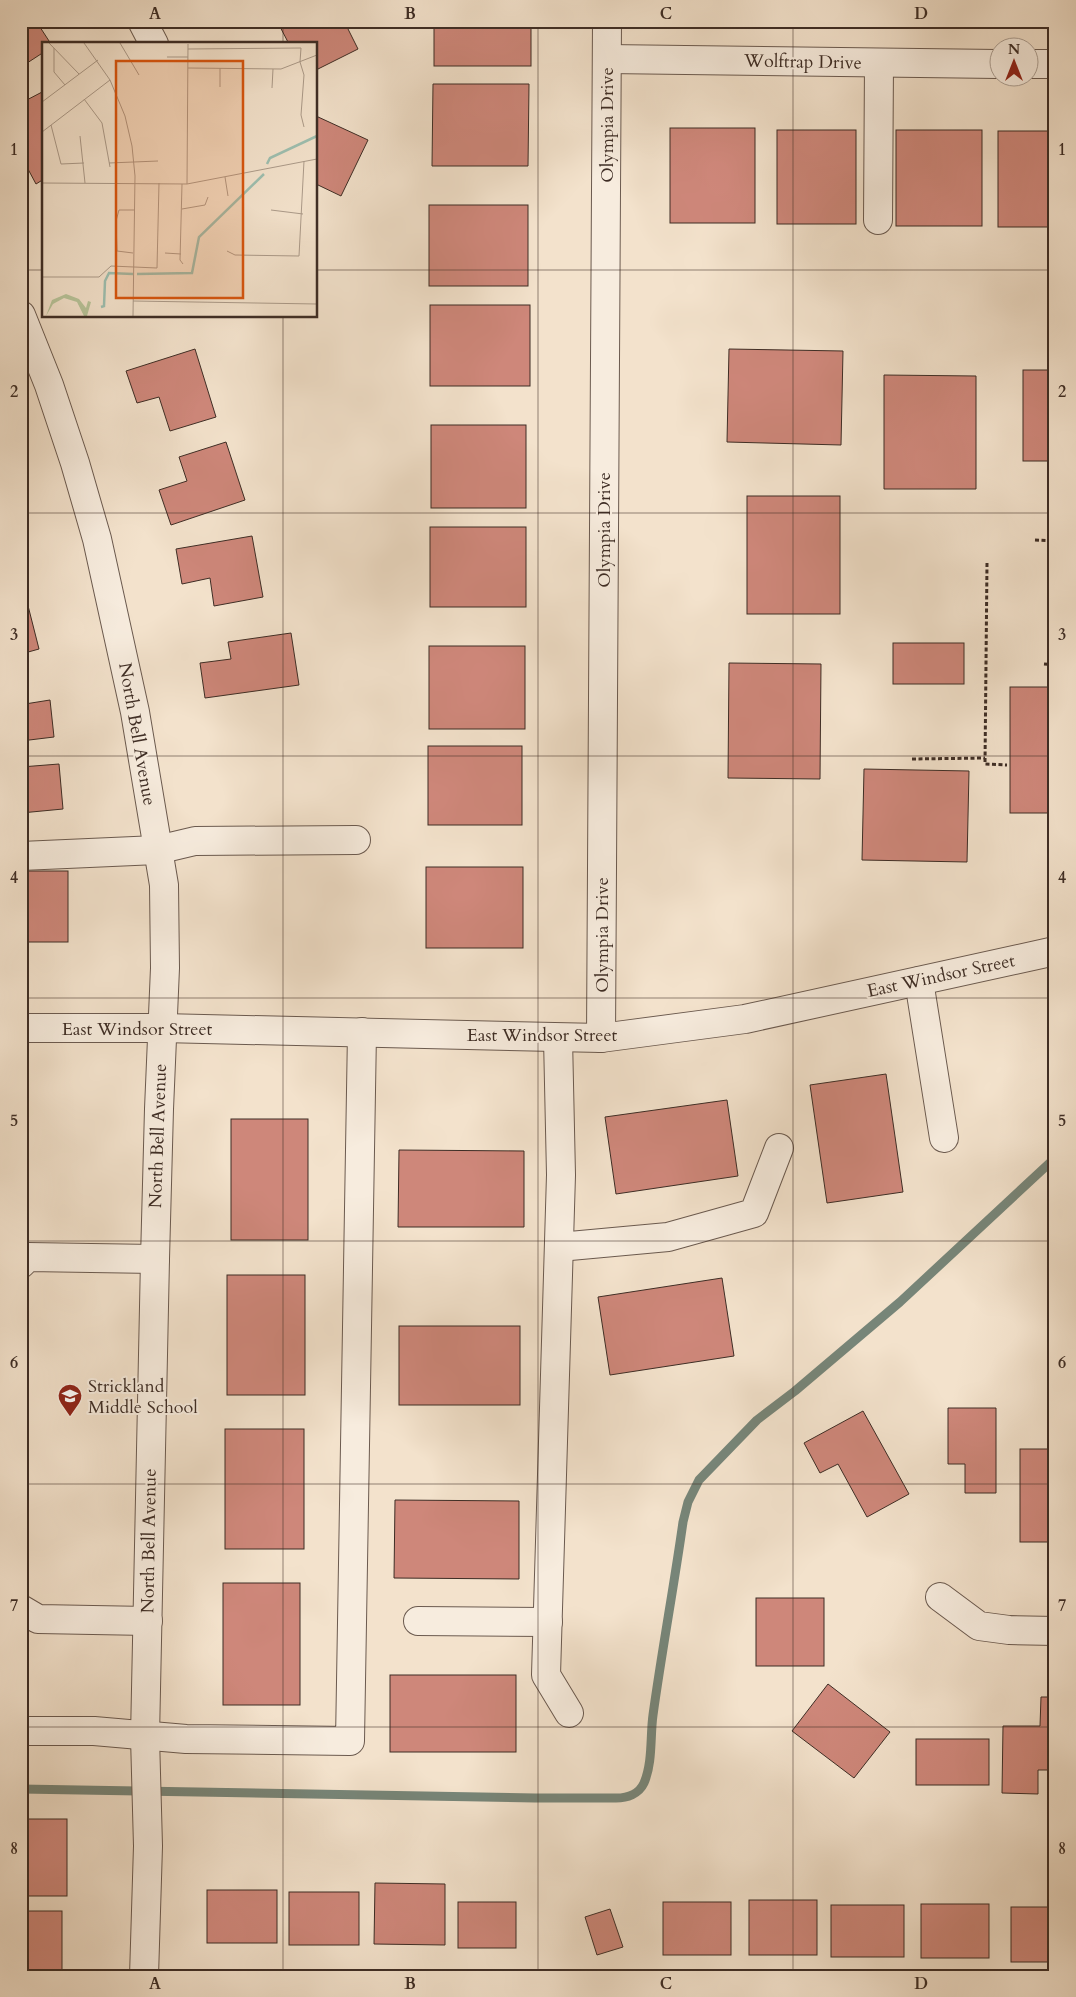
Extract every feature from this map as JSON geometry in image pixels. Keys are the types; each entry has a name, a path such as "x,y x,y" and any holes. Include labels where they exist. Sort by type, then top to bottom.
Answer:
{"street":[{"path":"142,21 153,42"},
{"name":"Olympia Drive","path":"601,1038 607,21"},
{"name":"Wolftrap Drive","path":"607,59 988,64"},
{"path":"878,220 879,63"},
{"path":"1038,64 1055,64"},
{"name":"North Bell Avenue","path":"21,315 49,385 76,463 97,539 135,712 164,886 165,968 155,1259 145,1740 148,1846 144,1976"},
{"path":"21,856 157,850 195,841 356,840"},
{"name":"East Windsor Street","path":"21,1028 162,1028 601,1038 745,1020 1055,951"},
{"path":"919,981 944,1138"},
{"path":"21,1730 94,1731 145,1740 350,1741 362,1032"},
{"path":"558,1038 561,1174 546,1675 569,1713"},
{"path":"559,1247 668,1237 754,1213 779,1148"},
{"path":"21,1264 28,1257 155,1259"},
{"path":"940,1597 979,1626 1009,1630 1055,1631"},
{"path":"21,1609 38,1619 148,1621"},
{"path":"418,1621 548,1622"}],"path":[{"path":"1035,540 1055,541"},
{"path":"987,563 984,764 1006,765"},
{"path":"1044,664 1055,664"},
{"path":"912,759 984,758"}],"building":[{"path":"21,21 36,21 50,42 42,42 42,53 21,67"},
{"path":"277,21 344,21 358,49 318,69 318,42 288,42"},
{"path":"434,21 531,21 531,66 434,66"},
{"path":"433,84 529,84 528,166 432,166"},
{"path":"42,92 42,180 36,184 21,156 21,103"},
{"path":"318,117 368,140 341,196 318,185"},
{"path":"670,128 755,128 755,223 670,223"},
{"path":"777,130 856,130 856,224 777,224"},
{"path":"896,130 982,130 982,226 896,226"},
{"path":"998,131 1055,131 1055,227 998,227"},
{"path":"429,205 528,205 528,286 429,286"},
{"path":"430,305 530,305 530,386 430,386"},
{"path":"195,349 216,417 170,431 159,397 137,403 126,371"},
{"path":"729,349 843,351 841,445 727,442"},
{"path":"1023,370 1055,370 1055,461 1023,461"},
{"path":"884,375 976,376 976,489 884,489"},
{"path":"431,425 526,425 526,508 431,508"},
{"path":"226,442 245,500 171,525 159,490 187,481 179,457"},
{"path":"747,496 840,496 840,614 747,614"},
{"path":"430,527 526,527 526,607 430,607"},
{"path":"252,536 263,597 214,606 210,578 182,584 176,549"},
{"path":"21,586 23,586 39,649 21,654"},
{"path":"291,633 299,685 205,698 200,663 231,659 228,642"},
{"path":"893,643 964,643 964,684 893,684"},
{"path":"429,646 525,646 525,729 429,729"},
{"path":"729,663 821,664 820,779 728,778"},
{"path":"21,685 25,704 50,700 54,737 21,741"},
{"path":"1010,687 1055,687 1055,813 1010,813"},
{"path":"428,746 522,746 522,825 428,825"},
{"path":"59,764 63,809 21,813 21,767"},
{"path":"864,769 969,771 967,862 862,860"},
{"path":"426,867 523,867 523,948 426,948"},
{"path":"21,871 68,871 68,942 21,942"},
{"path":"886,1074 903,1192 827,1203 810,1085"},
{"path":"727,1100 738,1176 616,1194 605,1117"},
{"path":"231,1119 308,1119 308,1240 231,1240"},
{"path":"399,1150 524,1151 524,1227 398,1227"},
{"path":"227,1275 305,1275 305,1395 227,1395"},
{"path":"722,1278 734,1356 610,1375 598,1297"},
{"path":"399,1326 520,1326 520,1405 399,1405"},
{"path":"948,1408 996,1408 996,1493 965,1493 965,1464 948,1464"},
{"path":"863,1411 909,1494 867,1517 838,1464 820,1473 804,1443"},
{"path":"225,1429 304,1429 304,1549 225,1549"},
{"path":"1020,1449 1055,1449 1055,1542 1020,1542"},
{"path":"395,1500 519,1501 519,1579 394,1578"},
{"path":"223,1583 300,1583 300,1705 223,1705"},
{"path":"756,1598 824,1598 824,1666 756,1666"},
{"path":"390,1675 516,1675 516,1752 390,1752"},
{"path":"828,1684 890,1732 854,1778 792,1731"},
{"path":"1041,1697 1055,1697 1055,1770 1038,1770 1038,1794 1002,1793 1003,1726 1040,1726"},
{"path":"916,1739 989,1739 989,1785 916,1785"},
{"path":"21,1819 67,1819 67,1896 21,1896"},
{"path":"375,1883 445,1884 445,1945 374,1944"},
{"path":"207,1890 277,1890 277,1943 207,1943"},
{"path":"289,1892 359,1892 359,1945 289,1945"},
{"path":"749,1900 817,1900 817,1955 749,1955"},
{"path":"458,1902 516,1902 516,1948 458,1948"},
{"path":"663,1902 731,1902 731,1955 663,1955"},
{"path":"921,1904 989,1904 989,1958 921,1958"},
{"path":"831,1905 904,1905 904,1957 831,1957"},
{"path":"1011,1907 1055,1907 1055,1962 1011,1962"},
{"path":"610,1909 623,1947 597,1955 585,1917"},
{"path":"21,1911 62,1911 62,1976 21,1976"}],"waterway":[{"path":"21,1789 535,1798 620,1798 636,1793 644,1783 649,1766 653,1715 683,1522 688,1502 699,1480 757,1420 795,1391 900,1302 1055,1158"}],"place":[{"name":"Strickland Middle School","path":"70,1417"}]}
